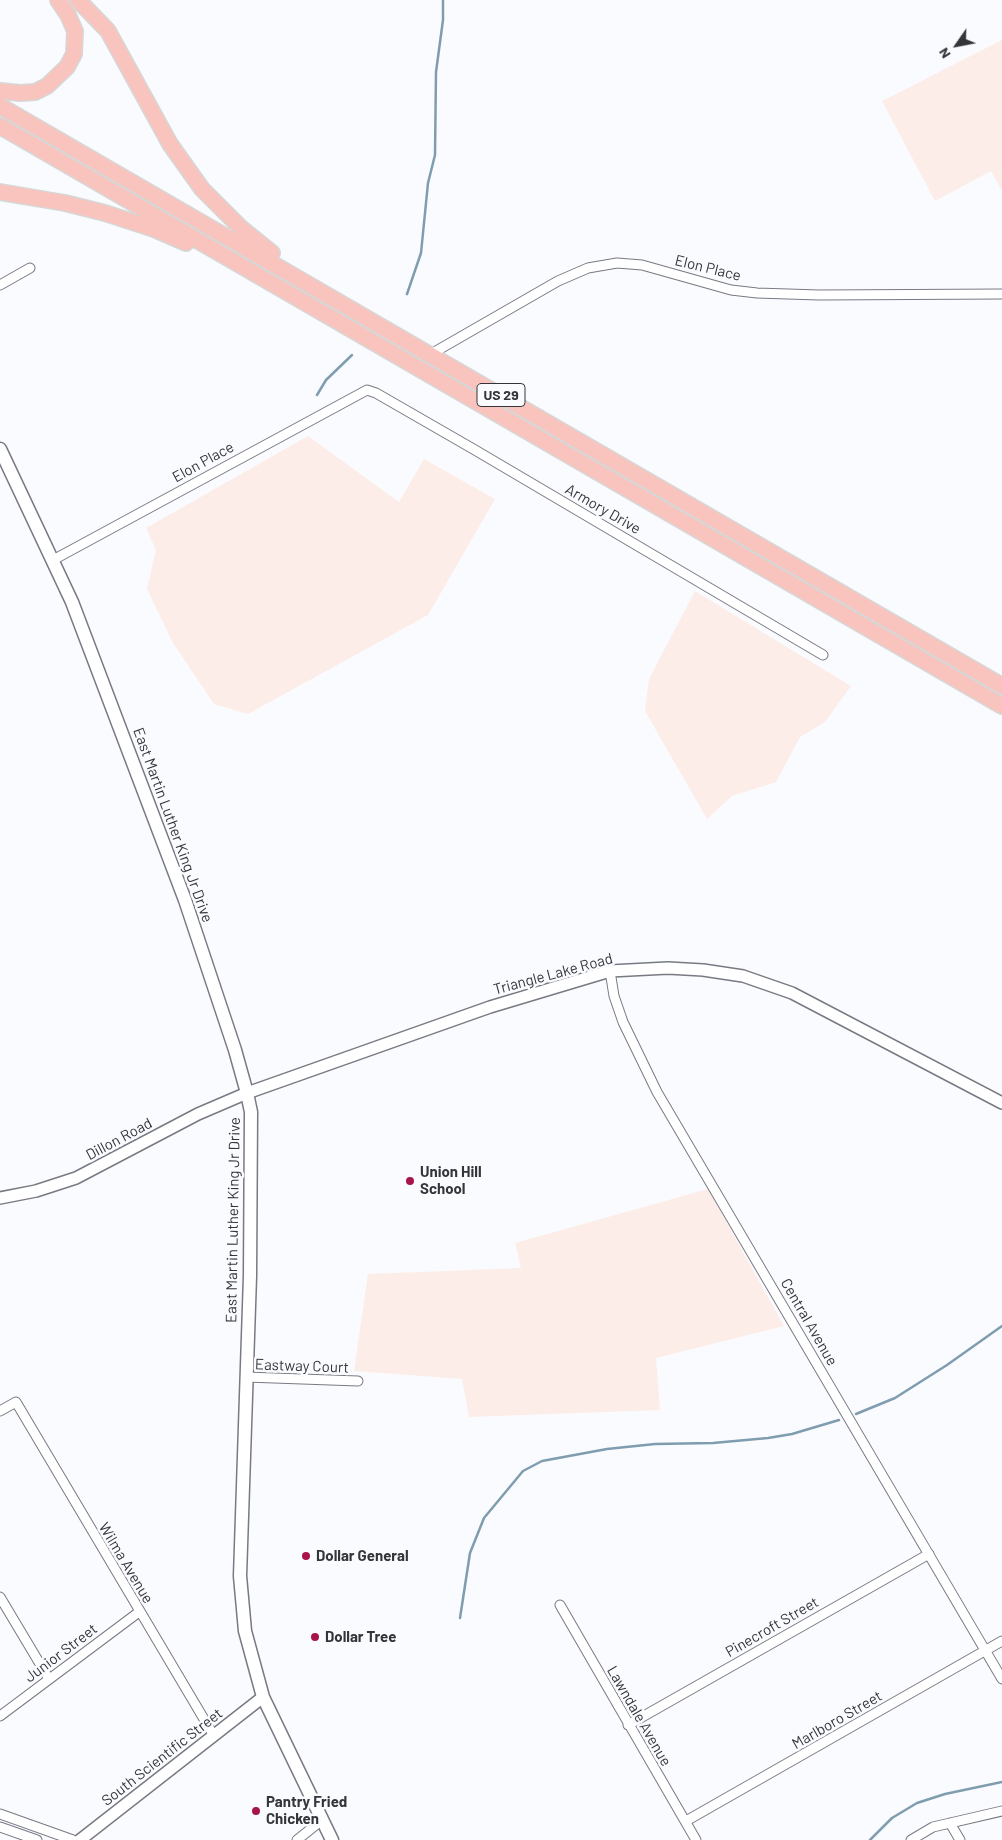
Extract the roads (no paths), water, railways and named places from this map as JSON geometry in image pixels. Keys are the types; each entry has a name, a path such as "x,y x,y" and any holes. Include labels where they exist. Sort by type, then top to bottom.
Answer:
{"highway":[{"path":"0,91 35,92 53,81 67,67 74,54 75,31 68,15 58,0"},
{"path":"78,0 108,31 170,144 202,189 260,244 347,305"},
{"name":"US 29","path":"0,106 347,305 1002,686"},
{"name":"US 29","path":"0,126 1002,706"},
{"path":"0,192 65,203 154,229 239,271 274,285"}],"main road":[{"name":"East Martin Luther King Jr Drive","path":"0,449 72,602 185,900 235,1050 247,1093 251,1112 251,1165 241,1584 245,1630 263,1697 332,1840"}],"street":[{"name":"Elon Place","path":"431,354 558,281 588,268 618,263 642,265 731,290 819,295 1002,294"},
{"path":"0,285 30,268"},
{"name":"Elon Place","path":"53,560 367,390"},
{"name":"Armory Drive","path":"367,390 376,393 487,457 823,655"},
{"name":"Triangle Lake Road","path":"247,1093 490,1007 610,971 668,968 703,970 743,976 792,993 1002,1103"},
{"name":"Central Avenue","path":"610,971 614,996 623,1022 657,1092 1002,1679"},
{"name":"Dillon Road","path":"0,1198 36,1191 76,1178 198,1114 247,1093"},
{"name":"Eastway Court","path":"246,1377 358,1382"},
{"name":"Wilma Avenue","path":"0,1412 16,1403 214,1736"},
{"name":"Pinecroft Street","path":"628,1725 929,1554"},
{"path":"0,1597 49,1679"},
{"name":"Lawndale Avenue","path":"560,1606 696,1840"},
{"name":"Junior Street","path":"0,1716 139,1612"},
{"name":"Marlboro Street","path":"686,1821 1002,1641"},
{"name":"South Scientific Street","path":"80,1840 263,1697"},
{"path":"911,1840 933,1828 1002,1810"},
{"path":"0,1814 73,1840"},
{"path":"296,1840 322,1820"},
{"path":"950,1823 960,1840"},
{"path":"0,1827 38,1840"}],"waterway":[{"path":"407,294 421,253 428,183 435,155 436,72 443,20 443,0"},
{"path":"317,395 326,380 352,355"},
{"path":"856,1414 895,1398 947,1365 1002,1326"},
{"path":"460,1618 470,1553 484,1518 523,1471 542,1461 607,1449 655,1444 713,1443 768,1438 792,1434 839,1420"},
{"path":"870,1840 892,1818 917,1803 945,1794 1002,1782"}],"place":[{"name":"Union Hill School","path":"410,1181"},
{"name":"Dollar General","path":"306,1556"},
{"name":"Dollar Tree","path":"315,1637"},
{"name":"Pantry Fried Chicken","path":"256,1811"}]}
